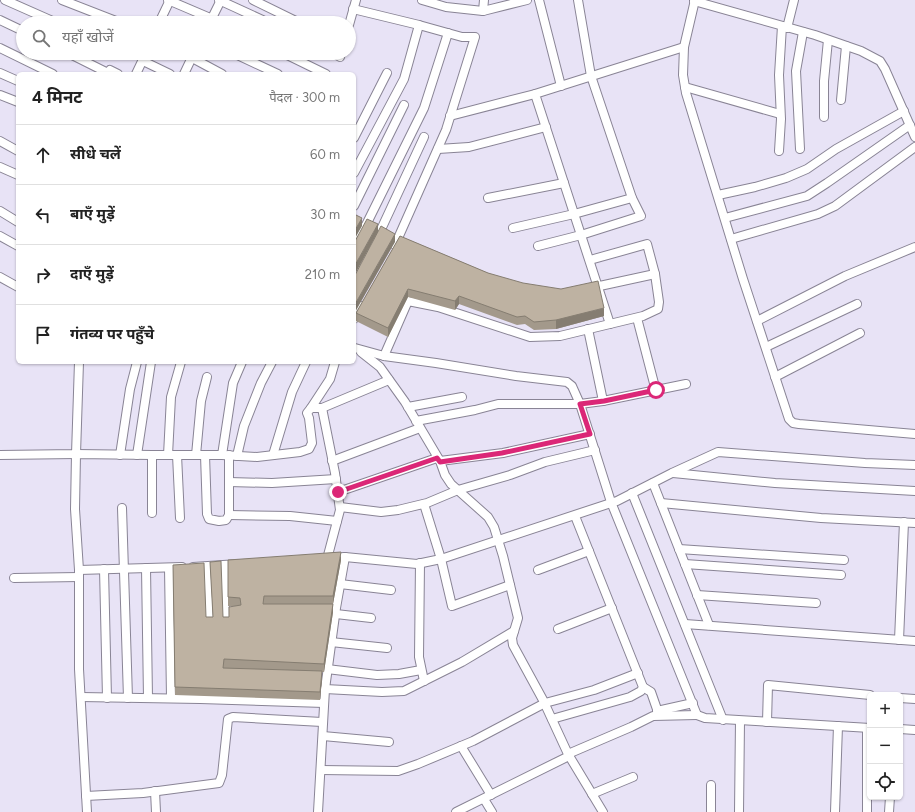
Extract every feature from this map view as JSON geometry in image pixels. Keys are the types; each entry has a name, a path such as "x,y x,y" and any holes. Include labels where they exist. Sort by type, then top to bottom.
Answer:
{"street":[{"path":"5,0 41,16"},
{"path":"62,0 103,16"},
{"path":"163,16 169,0 201,16"},
{"path":"213,16 220,0 254,16"},
{"path":"253,0 286,16"},
{"path":"351,16 356,0"},
{"path":"422,0 446,7 483,11 527,0"},
{"path":"483,11 484,0"},
{"path":"539,0 561,86"},
{"path":"538,246 581,235 641,216 632,198 591,76 578,0"},
{"path":"915,136 880,61 861,51 828,40 694,0 684,47 683,74 685,87 743,279 789,419 793,423 915,434"},
{"path":"779,151 779,75 785,27 794,0"},
{"path":"353,9 462,37 475,37 438,149 392,238 373,246"},
{"path":"0,20 16,28"},
{"path":"356,169 404,80 420,25"},
{"path":"800,149 796,72 803,32"},
{"path":"356,241 363,223 424,108 448,33"},
{"path":"824,117 824,81 828,40"},
{"path":"840,100 846,46"},
{"path":"450,116 535,94 684,47"},
{"path":"0,48 16,56"},
{"path":"24,60 49,72"},
{"path":"82,60 106,72"},
{"path":"137,72 143,60"},
{"path":"149,60 167,72"},
{"path":"185,72 191,60"},
{"path":"198,60 212,72"},
{"path":"248,60 274,72"},
{"path":"297,60 322,72"},
{"path":"0,73 16,80"},
{"path":"356,134 387,73"},
{"path":"685,87 780,114"},
{"path":"535,94 599,285 610,324"},
{"path":"0,95 16,101"},
{"path":"356,202 404,105"},
{"path":"718,195 786,178 807,169 836,149 904,112"},
{"path":"725,218 807,196 910,125"},
{"path":"438,149 469,147 546,127"},
{"path":"391,254 392,238 424,137"},
{"path":"0,141 16,150"},
{"path":"731,239 818,214 835,206 915,147"},
{"path":"0,167 16,175"},
{"path":"488,198 564,183"},
{"path":"513,228 574,214 632,198"},
{"path":"0,211 16,221"},
{"path":"363,223 392,238"},
{"path":"0,236 16,245"},
{"path":"384,356 408,301 438,307 530,337 560,336 637,318 658,309 659,302 655,274 646,244 590,260"},
{"path":"757,322 845,276 915,247"},
{"path":"587,290 599,285 655,274"},
{"path":"0,277 16,286"},
{"path":"356,316 365,300"},
{"path":"766,347 857,304"},
{"path":"637,318 656,390"},
{"path":"588,329 604,401"},
{"path":"775,377 860,333"},
{"path":"356,347 384,356 523,377 567,382 572,386 580,404 611,502 697,716"},
{"path":"356,348 380,367 408,407 445,475 458,490 488,516 494,527 518,618 512,638 513,646 545,703 569,755 603,812"},
{"path":"79,364 75,509 79,573 79,669 87,812"},
{"path":"120,455 130,389 136,364"},
{"path":"137,455 151,364"},
{"path":"180,364 171,397 172,455 180,518"},
{"path":"205,455 207,514 209,519 219,521 226,520 228,515 233,383 241,364"},
{"path":"230,455 244,426 261,383 271,364"},
{"path":"273,455 290,398 305,364"},
{"path":"0,455 230,455 257,457 300,452 309,449 312,443 307,413 312,408 330,379 334,364"},
{"path":"196,455 201,401 207,377"},
{"path":"312,408 322,408 389,380"},
{"path":"332,461 418,425 498,404 580,404 604,401 686,384"},
{"path":"408,407 462,397"},
{"path":"322,408 340,507 337,521 324,559 346,557 420,563 441,559 575,516 632,493 718,452 865,463 915,465"},
{"path":"338,492 438,460 502,453 590,434"},
{"path":"340,507 382,512 398,510 424,504 458,490 510,475 545,462 595,450"},
{"path":"152,455 152,512"},
{"path":"672,473 775,484 915,490"},
{"path":"229,482 272,483 336,479"},
{"path":"653,482 709,625"},
{"path":"632,493 723,720"},
{"path":"661,503 821,518 915,523"},
{"path":"424,504 441,559 452,606 510,585"},
{"path":"122,508 128,698"},
{"path":"228,515 290,516 337,521"},
{"path":"575,516 638,673 644,687 651,692 658,714"},
{"path":"899,640 904,522"},
{"path":"679,548 844,560"},
{"path":"538,570 589,551"},
{"path":"318,812 323,736 322,722 324,703 324,673 331,642 333,610 346,557"},
{"path":"420,563 419,657 424,682"},
{"path":"14,578 79,573 104,569 207,567 243,564"},
{"path":"685,564 841,575"},
{"path":"224,565 225,619"},
{"path":"207,567 209,621"},
{"path":"146,568 148,698"},
{"path":"169,568 171,698"},
{"path":"104,569 107,698"},
{"path":"340,584 391,590"},
{"path":"697,595 816,603"},
{"path":"558,629 612,608"},
{"path":"333,610 371,618"},
{"path":"685,624 915,641"},
{"path":"324,690 404,691 424,682 489,647 514,631"},
{"path":"331,642 387,648"},
{"path":"324,673 377,675 398,674 421,670"},
{"path":"321,770 398,771 461,746 545,703 594,690 638,673"},
{"path":"767,722 768,685 867,695"},
{"path":"552,719 630,696 641,691 644,687"},
{"path":"81,697 171,698 324,703"},
{"path":"903,698 915,699"},
{"path":"456,812 569,755 653,716 693,703"},
{"path":"658,714 697,716 723,720 867,728"},
{"path":"86,796 154,791 219,783 222,775 228,719 233,717 322,722"},
{"path":"739,812 740,721"},
{"path":"835,812 838,726"},
{"path":"903,730 915,730"},
{"path":"323,736 389,742"},
{"path":"461,746 487,797 492,812"},
{"path":"867,812 868,764"},
{"path":"592,794 634,777"},
{"path":"711,785 711,812"},
{"path":"154,791 156,812"},
{"path":"889,812 890,800"}],"building":[{"path":"356,215 362,218 356,228"},
{"path":"367,219 378,224 356,263 356,239"},
{"path":"381,226 395,234 356,302 356,273"},
{"path":"400,236 488,273 523,283 561,289 598,281 604,308 556,320 534,322 525,316 517,317 459,296 455,301 408,289 388,328 356,313"},
{"path":"341,552 333,596 264,596 263,604 333,604 324,664 224,659 223,668 322,671 320,692 175,687 173,565 204,563 206,617 213,617 210,562 221,561 223,617 229,617 229,607 241,605 240,598 228,597 228,560"}],"route":[{"path":"338,492 437,458 440,462 502,453 590,434 580,404 604,401 656,390"}]}
